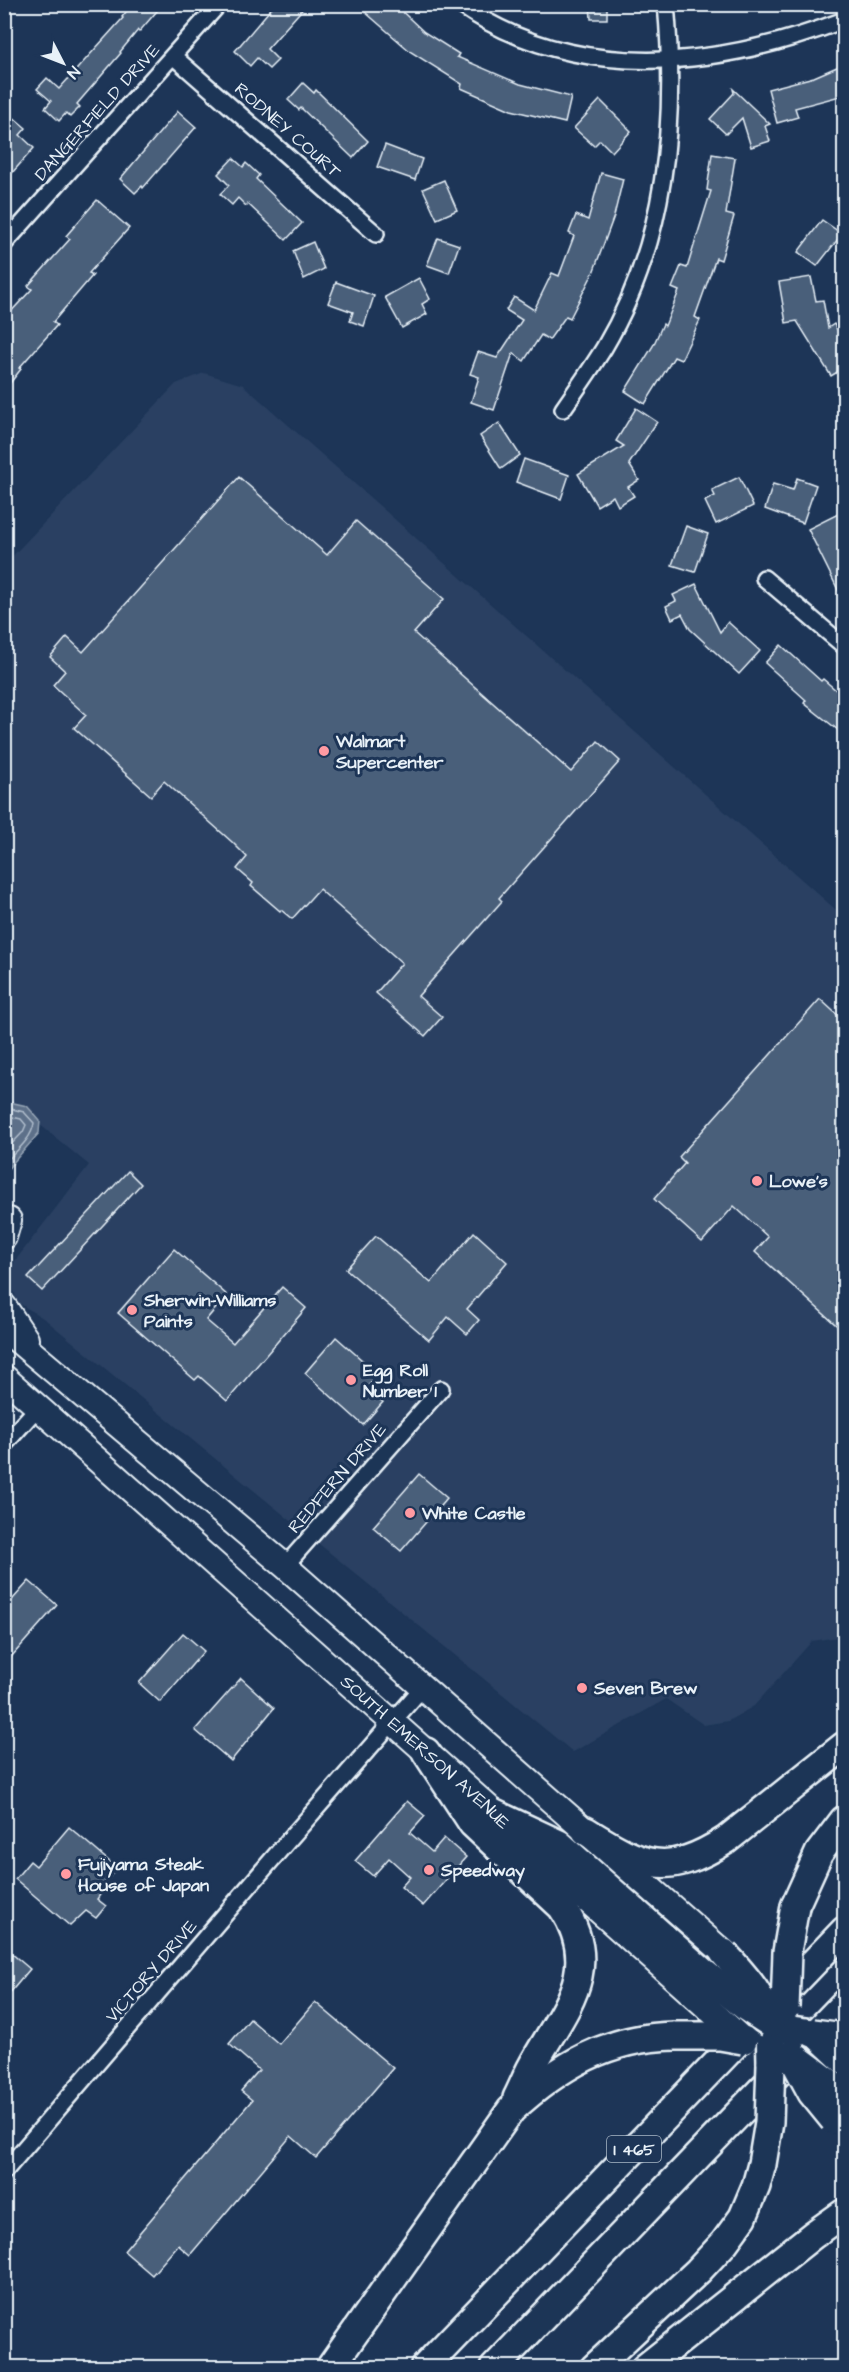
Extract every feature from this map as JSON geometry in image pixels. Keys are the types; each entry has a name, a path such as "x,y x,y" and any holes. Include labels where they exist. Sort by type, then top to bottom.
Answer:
{"highway":[{"path":"586,1831 633,1858 663,1864 682,1861 706,1853 726,1840 844,1746"},
{"path":"330,2367 512,2110 531,2068 574,1994 579,1975 579,1941 573,1923 562,1907 473,1824 426,1752"},
{"path":"495,1814 559,1844 698,1983 747,2008 844,2094"},
{"path":"594,2367 698,2271 724,2243 743,2217 762,2164 779,2037 788,1941 795,1906 819,1853 844,1820"},
{"name":"I 465","path":"424,2367 844,1931"},
{"path":"724,1953 756,1990 779,2037 812,2093 839,2125"},
{"name":"I 465","path":"494,2367 844,2004"},
{"path":"512,2110 548,2078 566,2066 596,2051 627,2042 675,2036 720,2036 743,2040 813,2033 844,2037"},
{"path":"645,2367 844,2213"}],"main road":[{"path":"4,1306 37,1356"},
{"path":"4,1329 285,1566 724,1953"},
{"name":"SOUTH EMERSON AVENUE","path":"4,1377 150,1504 495,1814"},
{"path":"698,1983 743,2040"},
{"path":"813,2033 844,2062"}],"street":[{"name":"DANGERFIELD DRIVE","path":"4,244 219,4"},
{"path":"459,4 511,34 542,46 581,56 630,62 712,57 745,51 777,43 844,20"},
{"path":"564,409 604,347 626,305 654,225 669,135 671,60 666,4"},
{"name":"RODNEY COURT","path":"173,56 376,234"},
{"path":"764,578 844,646"},
{"name":"REDFERN DRIVE","path":"285,1566 441,1389"},
{"path":"4,1445 38,1407"},
{"name":"VICTORY DRIVE","path":"4,2172 423,1687"}],"shaded area":[{"path":"204,373 243,385 844,917 844,1636 812,1641 754,1706 728,1721 704,1725 666,1699 573,1752 46,1320 19,1303 5,1274 89,1165 5,1096 4,565 176,384"}],"water":[{"path":"5,1101 27,1106 40,1121 39,1133 5,1172"}],"building":[{"path":"132,4 163,4 139,32 138,30 77,104 80,107 70,117 66,113 59,121 45,108 51,101 37,89 47,78 59,89 123,18"},
{"path":"275,4 307,4 267,49 278,60 269,69 257,58 250,66 235,51"},
{"path":"372,4 394,4 424,32 459,54 457,57 520,84 571,97 565,123 511,110 461,88 462,84 411,52 365,12"},
{"path":"590,4 607,4 607,19 591,19"},
{"path":"844,64 844,95 795,108 798,117 777,123 768,89 814,77"},
{"path":"303,83 314,93 316,90 368,141 353,158 301,108 299,110 288,100"},
{"path":"733,89 770,124 765,126 770,141 751,147 742,118 726,134 710,119 734,93"},
{"path":"600,100 631,131 612,152 600,140 594,146 574,128"},
{"path":"178,111 196,127 143,188 142,186 135,193 120,179"},
{"path":"12,116 26,128 20,135 34,148 4,182 4,122 6,123"},
{"path":"385,145 422,159 415,180 377,167"},
{"path":"712,154 735,158 726,214 734,216 721,260 716,258 695,317 700,320 681,360 674,357 645,404 625,391 653,346 663,324 665,326 679,291 672,288 681,266 687,268 711,191 707,190"},
{"path":"233,158 243,167 246,163 259,175 256,179 302,223 286,240 248,204 246,206 238,198 232,205 220,194 229,185 218,174"},
{"path":"601,173 623,179 614,216 593,273 570,318 566,316 549,340 541,335 524,361 513,353 494,410 471,402 479,377 470,374 478,352 497,358 522,320 506,310 514,297 534,310 552,273 559,276 574,236 569,233 576,215 588,220"},
{"path":"444,180 457,210 437,219 423,189"},
{"path":"97,200 129,228 89,273 93,275 53,322 57,325 19,368 21,369 4,391 4,319 32,289 28,286 70,239 66,236"},
{"path":"822,220 842,234 817,266 798,252"},
{"path":"438,238 459,245 449,273 427,265"},
{"path":"313,242 324,269 304,279 293,251"},
{"path":"811,277 816,301 823,300 828,328 834,324 844,341 844,368 831,376 797,321 786,323 779,282"},
{"path":"419,278 430,299 422,304 427,314 402,328 385,297"},
{"path":"336,282 374,296 364,326 350,321 353,312 328,303"},
{"path":"636,408 657,422 629,464 639,480 628,487 634,496 618,506 613,496 597,506 578,474 624,446 616,441"},
{"path":"499,423 520,455 501,469 480,436"},
{"path":"524,459 569,475 561,499 516,482"},
{"name":"Walmart Supercenter","path":"239,477 327,555 356,521 444,599 414,633 571,772 598,741 620,761 499,898 502,901 418,996 442,1017 425,1036 376,993 402,963 319,889 292,919 280,911 251,886 253,883 237,869 247,857 164,781 151,796 74,728 86,715 53,685 65,671 50,657 67,637 83,652"},
{"path":"739,477 753,506 716,524 705,501 715,496 712,490"},
{"path":"797,478 816,485 803,523 765,509 773,484 793,490"},
{"path":"840,513 844,523 844,602 808,529"},
{"path":"686,526 708,534 695,572 672,565"},
{"path":"696,584 720,632 728,622 760,651 739,674 690,629 682,614 672,619 666,606 676,601 673,595"},
{"path":"781,645 821,681 823,679 844,697 844,721 838,730 804,703 806,700 765,663"},
{"name":"Lowe's","path":"820,999 844,1021 844,1332 755,1252 768,1237 734,1206 702,1242 654,1199 685,1163 679,1157"},
{"path":"128,1171 141,1184 42,1291 28,1278"},
{"path":"474,1232 507,1262 467,1309 479,1320 467,1334 448,1317 429,1340 346,1269 376,1236 431,1283"},
{"path":"174,1249 227,1295 206,1320 233,1343 282,1287 306,1308 227,1401 199,1376 195,1380 118,1313"},
{"path":"336,1337 379,1375 369,1385 380,1395 378,1398 383,1402 363,1425 305,1373"},
{"name":"White Castle","path":"419,1474 447,1498 401,1551 373,1527"},
{"path":"29,1581 57,1605 4,1665 4,1609"},
{"path":"183,1633 204,1651 160,1702 139,1683"},
{"path":"241,1678 274,1708 231,1761 195,1730"},
{"path":"407,1801 425,1816 410,1833 432,1852 444,1838 466,1857 423,1906 401,1887 410,1877 389,1858 373,1876 355,1861"},
{"name":"Fujiyama Steak House of Japan","path":"69,1827 117,1868 99,1890 102,1892 97,1899 106,1906 96,1918 86,1911 70,1926 15,1879 30,1861 36,1866"},
{"path":"4,1947 30,1969 4,2000"},
{"path":"315,2002 393,2068 316,2158 291,2136 190,2255 178,2245 152,2275 124,2251 252,2100 241,2091 259,2070 229,2044 250,2019 279,2044"}],"place":[{"name":"Walmart Supercenter","path":"324,751"},
{"name":"Lowe's","path":"757,1181"},
{"name":"Sherwin-Williams Paints","path":"132,1310"},
{"name":"Egg Roll Number 1","path":"351,1380"},
{"name":"White Castle","path":"410,1513"},
{"name":"Seven Brew","path":"582,1688"},
{"name":"Speedway","path":"429,1870"},
{"name":"Fujiyama Steak House of Japan","path":"66,1874"}]}
